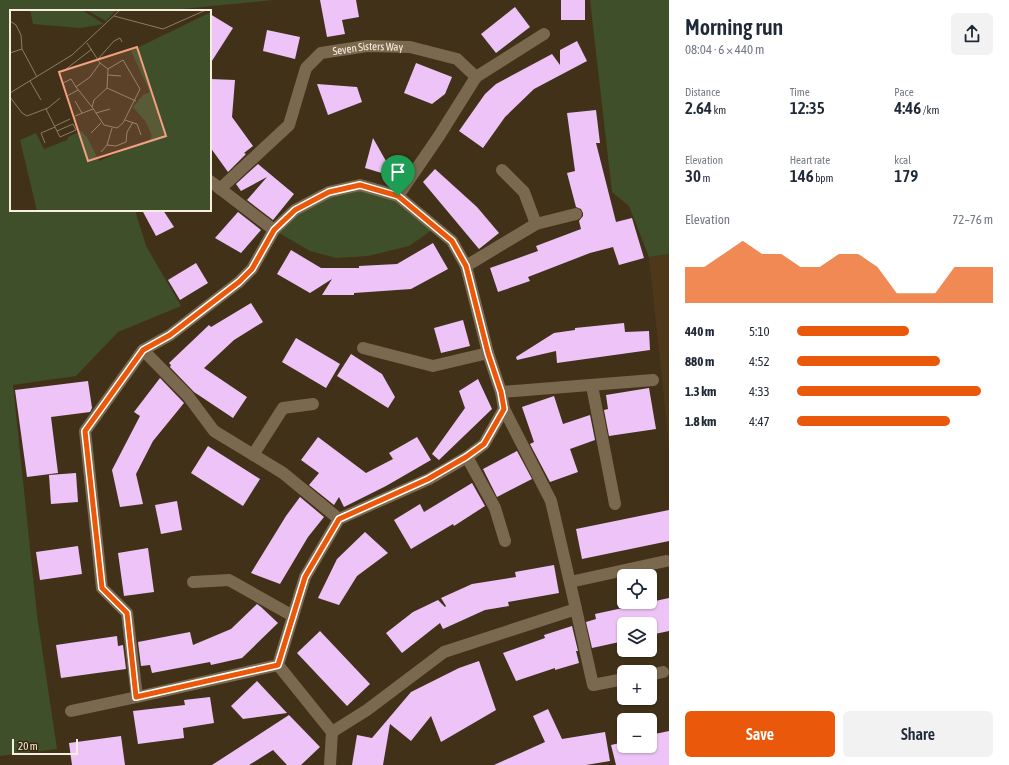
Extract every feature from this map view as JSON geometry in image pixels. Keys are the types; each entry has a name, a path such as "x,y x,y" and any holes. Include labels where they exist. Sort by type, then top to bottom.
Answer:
{"street":[{"path":"398,196 476,77 544,34"},
{"name":"Seven Sisters Way","path":"220,189 289,125 306,68 321,54 367,46 410,47 457,59 476,77"},
{"path":"502,170 524,192 536,224"},
{"path":"211,182 274,230"},
{"path":"136,697 127,613 102,588 85,431 143,350 170,335 239,282 252,269 274,230 295,210 329,192 360,185 398,196 452,241 466,266 488,353 501,392 504,409 551,501 593,685 617,680"},
{"path":"466,266 536,224 576,214"},
{"path":"363,348 433,366 488,353"},
{"path":"143,350 188,396 214,431 283,473 339,519"},
{"path":"501,392 653,380"},
{"path":"592,386 615,504"},
{"path":"253,455 283,408 314,404"},
{"path":"278,665 305,577 339,519 428,479 466,457 484,444 504,409"},
{"path":"466,457 495,508 505,541"},
{"path":"570,582 666,561"},
{"path":"192,582 229,580 293,616"},
{"path":"332,732 367,710 444,652 576,609"},
{"path":"71,711 278,665"},
{"path":"278,665 332,732 330,765"},
{"path":"657,673 663,672"}],"shaded area":[{"path":"669,254 669,446 649,257"}],"green space":[{"path":"0,0 274,0 171,10 10,10 10,211 135,211 146,246 181,306 118,332 76,376 13,385 37,615 57,749 0,756"},
{"path":"590,0 669,0 669,254 649,257 629,206 612,192"},
{"path":"360,185 398,196 435,228 409,246 368,256 336,258 310,251 274,230 295,210"}],"building":[{"path":"320,0 356,0 359,17 342,20 345,34 327,37"},
{"path":"561,0 585,0 585,20 561,20"},
{"path":"515,7 530,27 496,53 481,34"},
{"path":"211,15 233,28 211,62"},
{"path":"267,30 300,37 295,59 263,51"},
{"path":"577,41 587,61 534,89 505,117 483,148 459,131 485,94 496,84 552,54 560,65 560,50"},
{"path":"416,63 452,77 445,94 432,104 404,93"},
{"path":"211,79 235,80 232,117 253,146 244,153 246,154 228,172 211,148"},
{"path":"317,84 357,87 362,102 328,115"},
{"path":"596,110 600,143 596,143 616,222 632,218 644,258 619,265 613,247 590,253 528,277 530,281 498,292 490,268 538,251 536,246 581,229 579,221 583,216 583,213 581,209 576,207 567,173 575,171 567,113"},
{"path":"373,138 395,177 365,168"},
{"path":"258,164 294,194 273,220 247,200 267,177 241,191 236,184"},
{"path":"435,169 477,207 499,233 479,249 423,182"},
{"path":"143,211 164,211 174,227 156,236"},
{"path":"238,212 261,230 241,253 215,238"},
{"path":"433,243 448,269 411,289 354,293 354,295 322,295 332,279 310,293 277,274 291,250 321,268 359,268 359,266 397,264"},
{"path":"196,263 208,283 180,300 168,280"},
{"path":"251,303 263,322 234,340 204,368 247,397 233,418 194,392 170,367 171,365 169,363 209,325 211,327"},
{"path":"463,320 470,346 441,353 434,328"},
{"path":"624,323 625,332 649,331 650,350 557,363 556,351 517,360 516,357 554,333 575,330 575,328"},
{"path":"296,338 340,364 326,388 282,362"},
{"path":"351,354 382,374 395,397 388,408 337,376"},
{"path":"160,378 184,403 153,441 136,474 143,504 120,507 112,470 140,416 134,412"},
{"path":"478,379 492,409 439,460 432,454 465,408 459,391"},
{"path":"88,381 92,408 90,412 51,417 58,473 27,477 15,390"},
{"path":"649,388 656,429 609,436 604,410 608,409 606,395"},
{"path":"554,396 563,424 590,415 595,440 570,449 578,472 550,482 530,444 534,442 522,407"},
{"path":"318,437 366,473 393,459 389,453 417,437 431,460 386,486 344,507 339,497 334,505 309,485 319,473 301,460"},
{"path":"208,446 260,479 243,506 191,473"},
{"path":"517,451 532,479 497,497 483,469"},
{"path":"76,473 78,502 51,504 49,475"},
{"path":"472,483 485,506 454,526 453,524 411,549 394,520 420,504 424,512"},
{"path":"300,497 324,517 308,537 280,584 251,573 286,516"},
{"path":"177,501 182,530 161,534 155,505"},
{"path":"669,510 669,541 582,559 576,529"},
{"path":"365,532 388,553 357,576 339,605 318,598 337,559"},
{"path":"78,546 82,574 40,580 36,552"},
{"path":"148,548 154,592 124,596 118,553"},
{"path":"554,565 559,593 508,602 509,606 485,610 443,629 440,623 402,653 386,633 413,612 438,600 445,607 446,606 441,598 472,584 516,577 515,572"},
{"path":"669,598 669,631 657,634 657,617 617,617 617,643 592,648 586,622 596,619 595,614 618,609 657,609 657,601"},
{"path":"257,604 278,623 242,658 211,665 210,662 152,673 150,665 141,666 138,642 190,632 193,645 231,629"},
{"path":"572,626 578,651 576,651 579,663 555,670 555,668 516,681 503,653 545,638 544,635"},
{"path":"320,631 370,684 347,706 297,653"},
{"path":"117,636 118,646 123,645 126,669 61,678 56,645"},
{"path":"479,661 496,710 441,742 431,716 411,741 390,724 383,765 352,765 357,735 372,738 411,692 459,668"},
{"path":"257,681 287,713 243,719 231,706"},
{"path":"210,697 214,723 183,728 184,738 138,744 133,711 185,705 184,700"},
{"path":"548,709 562,739 605,732 610,761 586,765 494,765 545,742 533,716"},
{"path":"289,715 320,747 301,765 287,765 273,750 249,765 212,765"},
{"path":"669,731 669,765 616,765 611,745 617,744 617,753 657,753 657,734"},
{"path":"121,736 125,765 72,765 69,743"}],"route":[{"path":"360,185 398,196 452,241 466,266 488,353 501,392 504,409 484,444 466,457 428,479 339,519 305,577 278,665 136,697 127,613 102,588 85,431 143,350 170,335 239,282 252,269 274,230 295,210 329,192 360,185"}]}
